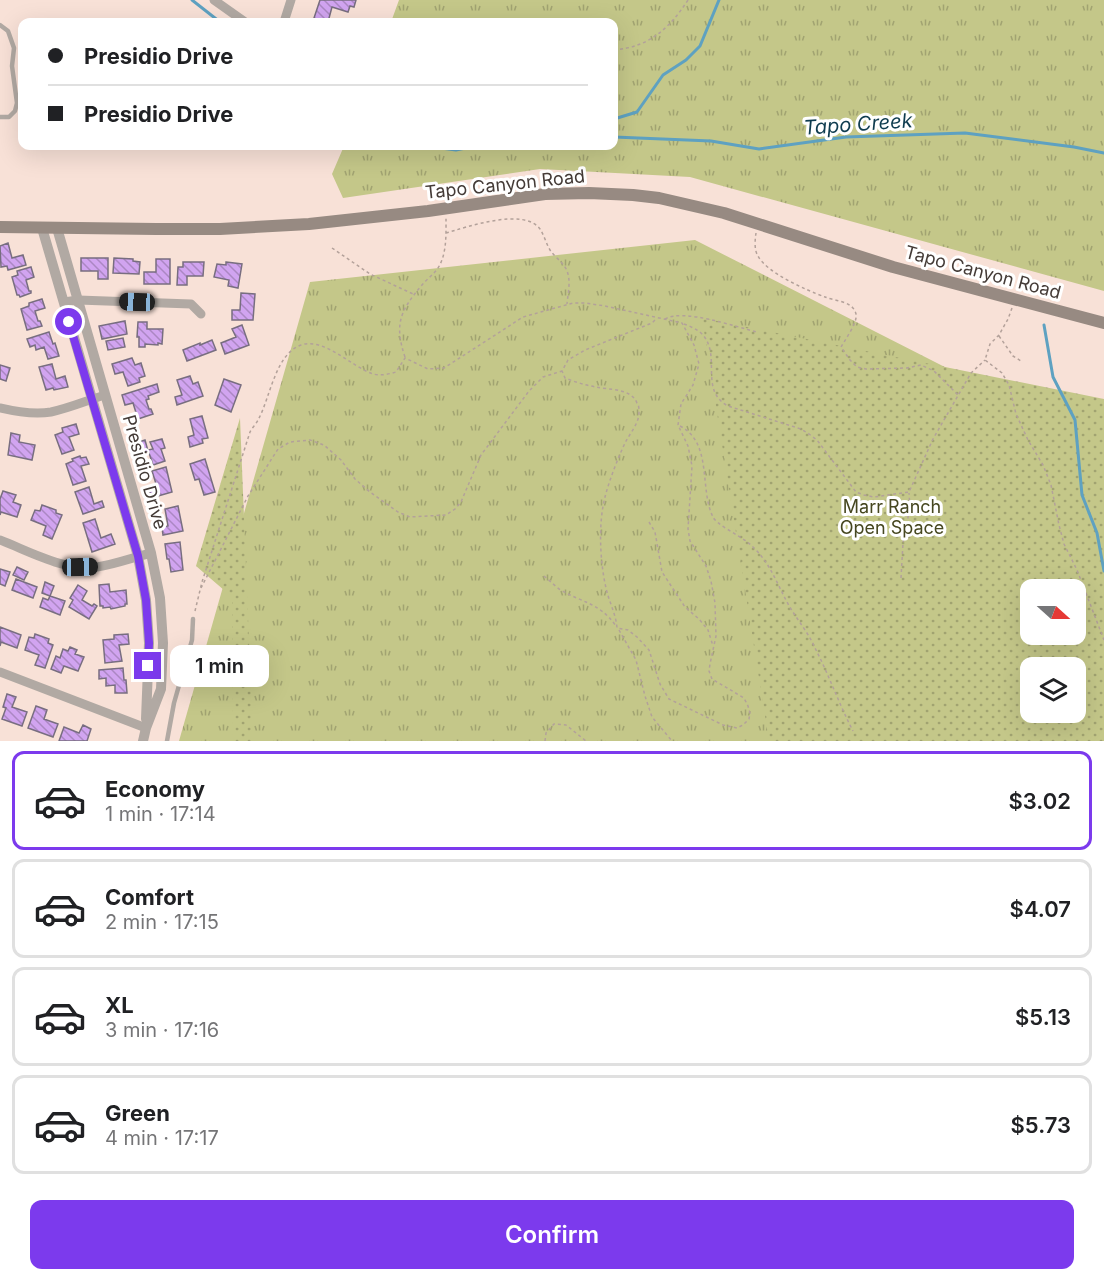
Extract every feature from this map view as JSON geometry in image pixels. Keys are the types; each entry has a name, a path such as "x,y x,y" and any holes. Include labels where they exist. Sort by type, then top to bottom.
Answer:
{"main road":[{"name":"Tapo Canyon Road","path":"0,226 220,229 309,224 528,196 589,193 633,195 659,198 724,213 893,267 1104,323"}],"street":[{"path":"214,0 239,18"},
{"path":"285,18 291,0"},
{"name":"Presidio Drive","path":"42,228 138,556 146,600 149,643 146,728"},
{"name":"Presidio Drive","path":"57,228 152,553 160,598 163,643 161,689 143,741"},
{"path":"64,302 78,300 191,304 201,314"},
{"path":"0,408 14,412 52,412 105,395"},
{"path":"0,540 62,564 80,567 96,567 152,553"},
{"path":"0,672 146,728"}],"lane":[{"path":"0,25 8,31 14,48 12,66 17,103 15,111 9,117 0,117"},
{"path":"167,741 174,703 192,640 193,619"}],"path":[{"path":"618,49 632,47 656,36 688,0"},
{"path":"446,208 444,254 438,268 407,304 401,316 399,327 405,358 428,369 444,368 523,317 573,303 585,303 682,323 701,333 707,341 711,352 713,390 720,402 801,429 809,434 817,440 856,492 874,497 909,492"},
{"path":"446,232 508,218 533,223 540,229 544,241 553,254 566,268 569,278 567,304"},
{"path":"759,224 755,239 756,254 764,265 815,293 845,302 853,307 856,319 841,347 857,367 866,369 921,365 934,371 958,395"},
{"path":"332,248 370,274 414,295"},
{"path":"901,578 903,543 910,507 909,492 933,439 970,373 985,360 990,344 999,335 1008,319 1014,299"},
{"path":"665,319 671,315 688,315 757,332"},
{"path":"200,590 248,496 278,449 290,442 310,440 324,445 341,460 355,479 369,492 398,513 410,517 446,515 461,502 481,455 529,390 543,377 562,371 568,360 585,350 652,323 658,317"},
{"path":"618,628 628,630 638,637 649,650 660,684 669,699 723,725 737,728 749,719 750,713 744,698 712,679 709,671 717,636 715,603 706,566 690,541 687,529 692,466 688,446 678,425 681,404 693,385 699,364 694,345 682,323"},
{"path":"999,335 1013,356 1021,361"},
{"path":"193,619 202,582 250,432 258,420 284,359 295,348 310,344 334,351 374,374 386,375 396,372 405,358"},
{"path":"985,360 1002,373 1009,385 1016,414 1051,485 1064,544 1077,570 1104,640"},
{"path":"562,371 565,378 619,391 631,395 637,402 639,412 635,426 626,441 605,497 601,519 601,549 606,588 618,628"},
{"path":"678,425 691,434 700,451 707,501 714,520 746,541 767,564 792,610 809,635 853,731"},
{"path":"649,522 654,532 662,572 685,607 708,630 714,648"},
{"path":"544,576 558,588 598,607 618,628 636,660 652,717 672,741"},
{"path":"545,741 546,733 554,724 566,725 586,741"}],"green space":[{"path":"399,0 1104,0 1104,291 690,177 540,169 343,198 332,174 342,150 618,150 618,18 392,18"},
{"path":"695,240 1104,448 1104,741 179,741 310,282"},
{"name":"Marr Ranch Open Space","path":"702,318 1104,399 1104,741 769,741"},
{"path":"240,418 253,741 233,741 232,597 196,566"}],"building":[{"path":"320,0 356,0 354,7 350,6 348,12 332,7 329,18 314,18"},
{"path":"8,243 12,258 23,255 26,265 8,270 7,266 1,267 0,246"},
{"path":"81,258 108,258 108,279 98,279 98,271 81,271"},
{"path":"114,258 133,259 133,261 140,262 139,274 113,273"},
{"path":"156,259 170,259 170,284 144,284 144,272 156,272"},
{"path":"183,262 204,262 203,276 187,276 187,285 177,285 178,267 183,267"},
{"path":"226,262 242,264 238,288 228,286 229,280 214,277 217,264 226,265"},
{"path":"31,267 34,277 26,280 31,293 20,297 17,295 12,277 18,275 17,271"},
{"path":"241,293 255,294 253,320 232,320 232,310 240,310"},
{"path":"42,299 45,308 35,311 42,326 27,330 21,309 29,306 29,303"},
{"path":"125,321 127,334 102,339 99,326"},
{"path":"138,322 147,322 147,329 163,329 162,344 145,344 145,347 139,347"},
{"path":"242,325 249,345 225,354 221,343 236,337 232,329"},
{"path":"49,332 59,356 48,359 44,347 36,350 35,345 30,347 27,339"},
{"path":"123,338 125,347 108,350 106,341"},
{"path":"212,340 216,350 187,361 183,350"},
{"path":"132,358 135,365 141,363 145,376 139,378 140,382 128,386 123,372 115,374 112,364"},
{"path":"52,364 56,379 65,376 68,387 46,390 39,367"},
{"path":"0,365 10,368 6,381 0,379"},
{"path":"190,376 193,384 198,382 203,396 177,405 175,397 182,395 177,380"},
{"path":"224,379 241,385 231,412 215,405"},
{"path":"157,384 159,392 148,396 149,399 146,400 153,414 138,419 133,403 125,405 122,395"},
{"path":"202,416 208,438 202,439 203,443 190,447 188,437 194,435 190,419"},
{"path":"76,424 79,434 69,437 74,450 62,454 55,435 63,432 62,428"},
{"path":"11,433 20,435 19,442 35,445 32,460 8,455"},
{"path":"162,439 165,448 161,449 165,461 153,465 148,450 153,449 150,442"},
{"path":"145,440 148,451 139,454 136,443"},
{"path":"80,456 81,458 86,457 89,464 81,466 86,481 73,485 66,464"},
{"path":"205,459 215,492 204,495 199,479 195,480 190,464"},
{"path":"166,467 172,492 151,498 149,489 157,487 152,471"},
{"path":"89,487 94,504 102,501 104,507 83,514 75,492"},
{"path":"3,491 16,495 13,502 21,505 17,517 1,512 0,515 0,499"},
{"path":"42,505 62,515 52,539 43,535 46,526 31,520 35,510 40,511"},
{"path":"178,506 183,531 163,535 162,527 168,526 165,509"},
{"path":"95,519 101,538 111,534 115,544 92,552 83,523"},
{"path":"180,542 183,570 171,572 165,544"},
{"path":"17,567 28,572 24,580 13,575"},
{"path":"0,569 10,572 5,586 0,584"},
{"path":"16,579 37,587 33,598 12,590"},
{"path":"45,582 54,586 50,596 42,593"},
{"path":"109,584 110,592 126,590 127,604 125,606 111,609 100,606 99,585"},
{"path":"78,585 87,591 82,600 92,606 94,604 97,606 89,619 69,607 73,600 70,598"},
{"path":"50,596 65,601 60,615 40,607 43,598 48,600"},
{"path":"0,627 21,635 17,648 1,642 0,646"},
{"path":"35,634 49,639 48,643 53,645 45,668 35,665 39,655 25,650 29,637 34,638"},
{"path":"128,634 129,644 119,645 122,661 105,663 103,640 114,639 114,635"},
{"path":"70,647 77,650 75,654 84,657 78,671 64,666 61,673 51,669 56,656 60,658 63,649 68,651"},
{"path":"123,668 127,693 115,693 115,685 106,686 106,678 99,679 99,670"},
{"path":"7,694 16,697 12,707 27,712 22,726 2,719"},
{"path":"36,706 47,710 44,719 58,724 53,737 28,728"},
{"path":"83,725 91,729 87,741 59,741 64,727 79,733"}],"waterway":[{"name":"Tapo Creek","path":"192,0 215,18"},
{"path":"618,118 637,112 663,75 686,60 700,46 719,0"},
{"name":"Tapo Creek","path":"618,137 711,141 759,149 846,137 965,133 1104,153"},
{"path":"1044,325 1053,377 1075,420 1082,495 1097,533 1104,571"}],"route":[{"path":"69,322 138,556 146,600 148,666"}]}
